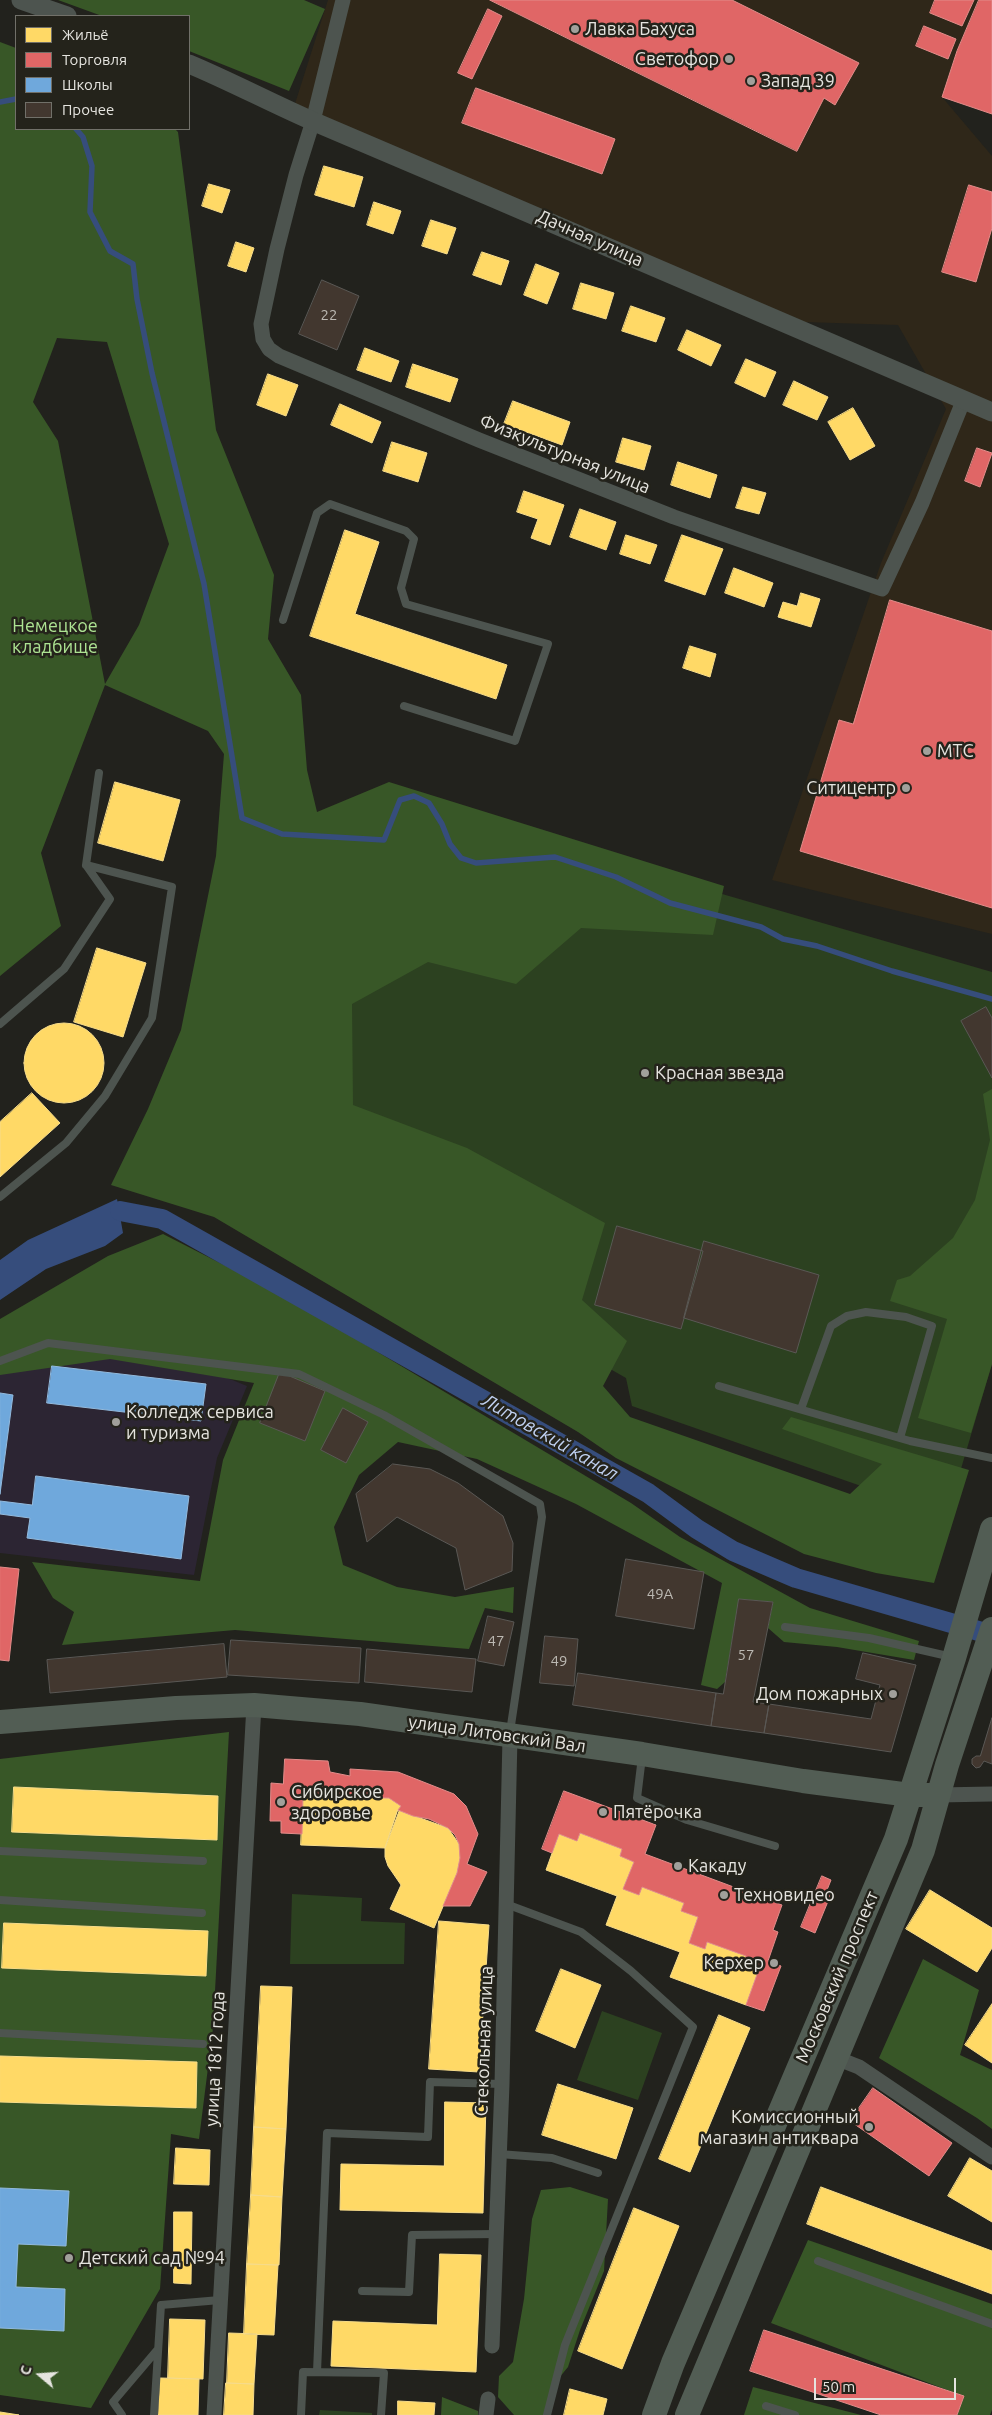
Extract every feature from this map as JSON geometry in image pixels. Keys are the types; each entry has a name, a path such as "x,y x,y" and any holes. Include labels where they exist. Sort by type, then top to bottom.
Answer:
{"main road":[{"name":"Московский проспект","path":"654,2415 673,2363 896,1839 957,1648 992,1529"},
{"name":"Московский проспект","path":"686,2415 923,1850 938,1795 989,1637"},
{"name":"улица Литовский Вал","path":"0,1722 176,1708 254,1705 360,1714 510,1737 642,1754 803,1781 910,1795 938,1795"}],"street":[{"path":"21,0 64,15"},
{"path":"313,121 343,0"},
{"name":"Дачная улица","path":"190,64 313,121 581,234 738,304 992,412"},
{"name":"Физкультурная улица","path":"313,121 277,249 261,324 263,340 269,349 279,356 479,440 674,517 882,589 922,503 964,399"},
{"name":"улица 1812 года","path":"214,2415 254,1705"},
{"name":"Стекольная улица","path":"492,2346 502,2084 510,1737"},
{"name":"улица Литовский Вал","path":"938,1795 992,1794"},
{"path":"836,2058 859,2067 992,2157"},
{"path":"486,2415 488,2399"}],"lane":[{"path":"283,620 317,513 330,504 406,531 414,539 401,588 406,604 548,644 515,741 404,706"},
{"path":"0,1024 64,970 110,899 86,865 99,773"},
{"path":"0,1197 66,1143 105,1096 152,1018 172,887 86,865"},
{"path":"801,1409 831,1326 847,1316 866,1312 906,1317 932,1326 900,1438"},
{"path":"0,1361 48,1343 299,1374 384,1415 540,1504 542,1517 510,1737"},
{"path":"719,1386 900,1438 992,1458"},
{"path":"785,1627 957,1648"},
{"path":"642,1754 637,1798 687,1820 775,1846"},
{"path":"0,1852 203,1861"},
{"path":"0,1900 202,1913"},
{"path":"506,1904 581,1932 631,1971 692,2028 565,2345 547,2415"},
{"path":"0,2033 202,2044"},
{"path":"318,2372 327,2134 428,2137 430,2082 502,2084"},
{"path":"499,2154 552,2158 598,2173"},
{"path":"362,2291 409,2292 412,2234 496,2234"},
{"path":"818,2261 992,2324"},
{"path":"154,2415 161,2305 220,2300"},
{"path":"122,2415 113,2402 158,2349"},
{"path":"301,2415 303,2372 384,2373 381,2415"},
{"path":"766,2406 795,2415"}],"shaded area":[{"path":"328,0 979,0 957,51 942,97 992,156 992,934 772,880 881,563 946,409 898,325 804,322 293,110"},
{"name":"Колледж сервиса и туризма","path":"48,1332 220,1375 247,1386 217,1458 194,1575 0,1553 0,1348"}],"green space":[{"path":"58,0 304,0 325,9 289,91 190,51 190,15 99,15"},
{"name":"Немецкое кладбище","path":"0,42 15,48 15,130 176,130 178,132 216,430 274,575 268,639 301,695 307,770 317,812 389,782 724,886 713,935 581,928 516,984 428,962 352,1004 353,1105 467,1148 605,1223 582,1300 627,1341 603,1386 630,1417 850,1494 882,1464 782,1429 791,1417 969,1470 934,1583 876,1573 804,1554 616,1458 578,1432 214,1217 111,1185 148,1109 181,1030 216,856 224,754 208,731 105,685 41,853 61,926 0,976","holes":["57,338 107,342 169,544 139,625 105,684 58,441 33,402"]},
{"name":"Красная звезда","path":"376,794 992,972 992,1364 947,1516 632,1406 626,1378 271,1175"},
{"path":"992,1089 992,1364 971,1433 918,1418 947,1319 890,1301 897,1280 910,1276 953,1238 975,1200 990,1140 983,1094"},
{"path":"163,1234 277,1292 631,1503 680,1537 810,1608 919,1641 914,1660 837,1647 784,1642 768,1628 773,1602 739,1599 725,1682 717,1689 701,1685 722,1583 576,1504 477,1459 398,1442 359,1475 334,1527 343,1565 397,1587 455,1597 514,1587 513,1613 485,1608 469,1649 235,1630 62,1645 74,1612 53,1598 32,1562 200,1581 223,1460 254,1383 110,1359 0,1375 0,1319 108,1256"},
{"path":"229,1732 213,2028 199,2139 171,2134 160,2289 91,2408 0,2395 0,1759"},
{"path":"292,1894 362,1898 361,1921 405,1923 404,1964 290,1964"},
{"path":"923,1959 979,1990 960,2055 992,2070 992,2129 879,2058"},
{"path":"602,2011 662,2033 638,2100 577,2080"},
{"path":"570,2187 608,2199 604,2271 580,2330 568,2367 554,2384 546,2415 514,2415 498,2397 499,2376 513,2362 524,2299 532,2219 541,2190"},
{"path":"808,2240 992,2304 992,2410 990,2415 957,2415 963,2396 771,2323"},
{"path":"753,2387 861,2415 744,2415"},
{"path":"442,2397 478,2411 478,2415 441,2415"},
{"path":"320,2410 372,2413 372,2415 319,2415"}],"water":[{"path":"117,1199 123,1233 105,1246 46,1269 0,1300 0,1260 28,1240"}],"building: Жильё":[{"path":"324,166 363,177 354,207 315,195"},
{"path":"209,184 230,190 222,213 202,206"},
{"path":"374,202 401,211 393,234 367,225"},
{"path":"431,220 456,228 447,254 422,246"},
{"path":"236,242 254,248 246,272 228,266"},
{"path":"482,252 509,261 501,285 473,275"},
{"path":"536,264 559,273 547,304 524,295"},
{"path":"581,283 614,293 606,319 573,309"},
{"path":"631,306 665,318 656,342 622,331"},
{"path":"687,330 721,345 711,366 678,350"},
{"path":"365,348 399,361 391,382 357,370"},
{"path":"746,359 776,372 765,397 735,383"},
{"path":"413,364 458,379 450,402 406,387"},
{"path":"268,374 298,385 286,416 257,405"},
{"path":"794,381 828,397 817,420 783,405"},
{"path":"513,401 570,422 562,445 504,424"},
{"path":"340,404 381,422 372,443 331,425"},
{"path":"853,408 875,446 850,460 828,422"},
{"path":"623,438 651,446 644,470 616,462"},
{"path":"392,442 427,453 418,482 383,471"},
{"path":"678,462 717,475 710,498 671,485"},
{"path":"743,487 766,493 759,514 736,508"},
{"path":"524,491 564,505 550,545 531,538 538,519 517,512"},
{"path":"580,509 616,522 606,550 570,537"},
{"path":"345,530 379,542 355,614 507,665 496,699 310,636"},
{"path":"626,535 657,545 650,564 620,554"},
{"path":"682,535 723,549 705,595 665,581"},
{"path":"734,568 773,583 764,607 725,593"},
{"path":"801,593 820,599 811,627 778,617 783,602 797,606"},
{"path":"690,646 716,654 710,677 683,668"},
{"path":"115,782 180,800 163,861 98,843"},
{"path":"97,948 146,963 123,1037 74,1022"},
{"path":"64,1023 79,1026 92,1035 101,1048 104,1063 101,1078 92,1091 79,1100 64,1103 49,1100 36,1091 27,1078 24,1063 27,1048 36,1035 49,1026"},
{"path":"32,1093 60,1123 0,1177 0,1122"},
{"path":"14,1787 218,1796 217,1840 12,1832"},
{"path":"303,1796 389,1798 401,1806 385,1848 301,1845"},
{"path":"398,1810 448,1828 459,1844 460,1858 457,1873 434,1928 390,1909 401,1885 388,1866 385,1848"},
{"path":"580,1833 622,1849 620,1856 634,1862 623,1889 639,1895 642,1887 684,1903 681,1911 698,1917 689,1943 705,1949 707,1942 746,1956 743,1963 759,1969 746,2005 670,1977 680,1952 606,1925 617,1896 546,1870 559,1834 577,1841"},
{"path":"930,1890 992,1928 992,1948 977,1972 906,1929"},
{"path":"439,1921 489,1925 479,2072 429,2069"},
{"path":"4,1923 208,1931 206,1976 2,1968"},
{"path":"561,1969 601,1985 575,2048 536,2031"},
{"path":"261,1986 292,1987 286,2129 254,2127"},
{"path":"992,2004 992,2063 965,2045"},
{"path":"719,2015 750,2028 690,2172 659,2159"},
{"path":"0,2056 197,2062 196,2108 0,2102"},
{"path":"558,2084 633,2108 616,2159 542,2135"},
{"path":"445,2102 486,2103 483,2213 340,2210 341,2164 444,2166"},
{"path":"254,2127 286,2129 282,2197 251,2195"},
{"path":"176,2148 210,2150 209,2185 174,2184"},
{"path":"970,2158 992,2171 992,2222 948,2196"},
{"path":"821,2187 992,2251 992,2294 807,2224"},
{"path":"251,2195 282,2197 279,2265 247,2264"},
{"path":"634,2208 679,2226 622,2369 578,2351"},
{"path":"174,2212 192,2212 191,2284 174,2283"},
{"path":"440,2254 481,2255 476,2372 331,2366 333,2321 437,2325"},
{"path":"247,2264 278,2265 274,2335 244,2334"},
{"path":"170,2319 205,2320 203,2379 168,2378"},
{"path":"229,2333 257,2334 254,2384 227,2383"},
{"path":"160,2378 199,2379 198,2415 158,2415"},
{"path":"226,2383 254,2384 253,2415 224,2415"},
{"path":"570,2389 607,2399 603,2415 564,2415"},
{"path":"398,2401 435,2403 434,2415 398,2415"},
{"path":"0,2412 19,2415 0,2415"}],"building: Торговля":[{"name":"Запад 39","path":"490,0 732,0 859,63 835,105 824,98 797,151"},
{"path":"935,0 974,0 962,26 930,13"},
{"path":"979,0 992,0 992,114 942,97 957,51"},
{"path":"488,9 502,16 472,79 458,73"},
{"path":"924,26 956,39 948,59 916,46"},
{"path":"476,88 615,139 602,174 462,123"},
{"path":"969,185 992,192 992,228 976,282 942,272"},
{"path":"977,448 992,453 980,487 965,481"},
{"name":"Ситицентр","path":"890,600 992,631 992,908 800,851 839,720 853,724"},
{"path":"0,1567 19,1569 9,1661 0,1660"},
{"path":"285,1759 328,1761 330,1772 350,1776 350,1769 398,1772 454,1794 466,1806 478,1834 467,1864 487,1872 470,1906 443,1906 457,1873 460,1858 459,1844 455,1835 448,1828 429,1819 413,1816 398,1810 401,1806 389,1798 303,1796 302,1834 281,1833 281,1821 270,1821 271,1783 283,1784"},
{"path":"564,1791 656,1825 645,1854 782,1905 773,1930 778,1932 768,1961 781,1966 764,2011 746,2005 759,1969 743,1963 746,1956 707,1942 705,1949 689,1943 698,1917 681,1911 684,1903 642,1887 639,1895 623,1889 634,1862 620,1856 622,1849 580,1833 577,1841 559,1834 552,1853 542,1849"},
{"path":"822,1876 831,1880 827,1890 831,1894 815,1933 801,1927"},
{"path":"873,2088 952,2143 929,2176 850,2121"},
{"path":"764,2330 964,2396 957,2415 881,2415 750,2371"}],"building: Школы":[{"path":"52,1366 206,1384 201,1421 47,1403"},
{"path":"0,1393 13,1395 0,1494"},
{"path":"36,1476 189,1496 181,1559 27,1538 30,1518 0,1514 0,1501 32,1505"},
{"path":"0,2188 69,2191 66,2246 18,2244 16,2287 65,2289 64,2331 0,2328"}],"building: Прочее":[{"path":"322,280 359,296 337,350 299,334"},
{"path":"986,1007 992,1018 992,1078 961,1021"},
{"path":"617,1226 703,1251 681,1329 595,1305"},
{"path":"704,1241 819,1275 796,1353 684,1318"},
{"path":"280,1372 325,1391 305,1441 260,1423"},
{"path":"343,1408 368,1422 346,1463 321,1450"},
{"path":"393,1464 430,1469 458,1483 503,1516 513,1543 512,1571 465,1590 456,1548 397,1517 367,1542 356,1494"},
{"path":"626,1559 704,1572 694,1629 616,1616"},
{"name":"Дом пожарных","path":"739,1599 773,1602 753,1702 769,1704 764,1733 711,1726 716,1693 723,1694"},
{"path":"488,1616 514,1622 504,1666 478,1661"},
{"path":"545,1636 578,1639 574,1686 540,1683"},
{"path":"231,1640 361,1648 359,1683 228,1675"},
{"path":"224,1644 227,1677 50,1693 47,1660"},
{"path":"367,1649 476,1659 472,1692 365,1682"},
{"name":"Дом пожарных","path":"863,1653 916,1665 891,1752 764,1733 769,1704 871,1719 880,1685 856,1679"},
{"path":"578,1673 716,1693 711,1726 573,1705"},
{"path":"992,1718 992,1764 984,1761 980,1767 976,1768 972,1764 972,1759 980,1756"}],"waterway":[{"path":"0,102 15,99"},
{"path":"77,130 83,137 92,166 90,212 110,251 133,264 137,299 152,373 204,584 242,818 282,834 384,840 400,800 414,796 429,803 442,824 450,844 461,858 476,863 555,857 616,877 670,903 761,927 783,939 817,946 892,971 992,999"},
{"name":"Литовский канал","path":"120,1211 162,1219 648,1493 697,1529 733,1551 796,1578 992,1635"}],"place":[{"name":"Лавка Бахуса","path":"575,29"},
{"name":"Светофор","path":"729,59"},
{"name":"Запад 39","path":"751,81"},
{"name":"МТС","path":"927,751"},
{"name":"Ситицентр","path":"906,788"},
{"name":"Красная звезда","path":"645,1073"},
{"name":"Колледж сервиса и туризма","path":"116,1422"},
{"name":"Дом пожарных","path":"893,1694"},
{"name":"Сибирское здоровье","path":"281,1802"},
{"name":"Пятёрочка","path":"603,1812"},
{"name":"Какаду","path":"678,1866"},
{"name":"Техновидео","path":"724,1895"},
{"name":"Керхер","path":"774,1963"},
{"name":"Комиссионный магазин антиквара","path":"869,2127"},
{"name":"Детский сад №94","path":"69,2258"}]}
